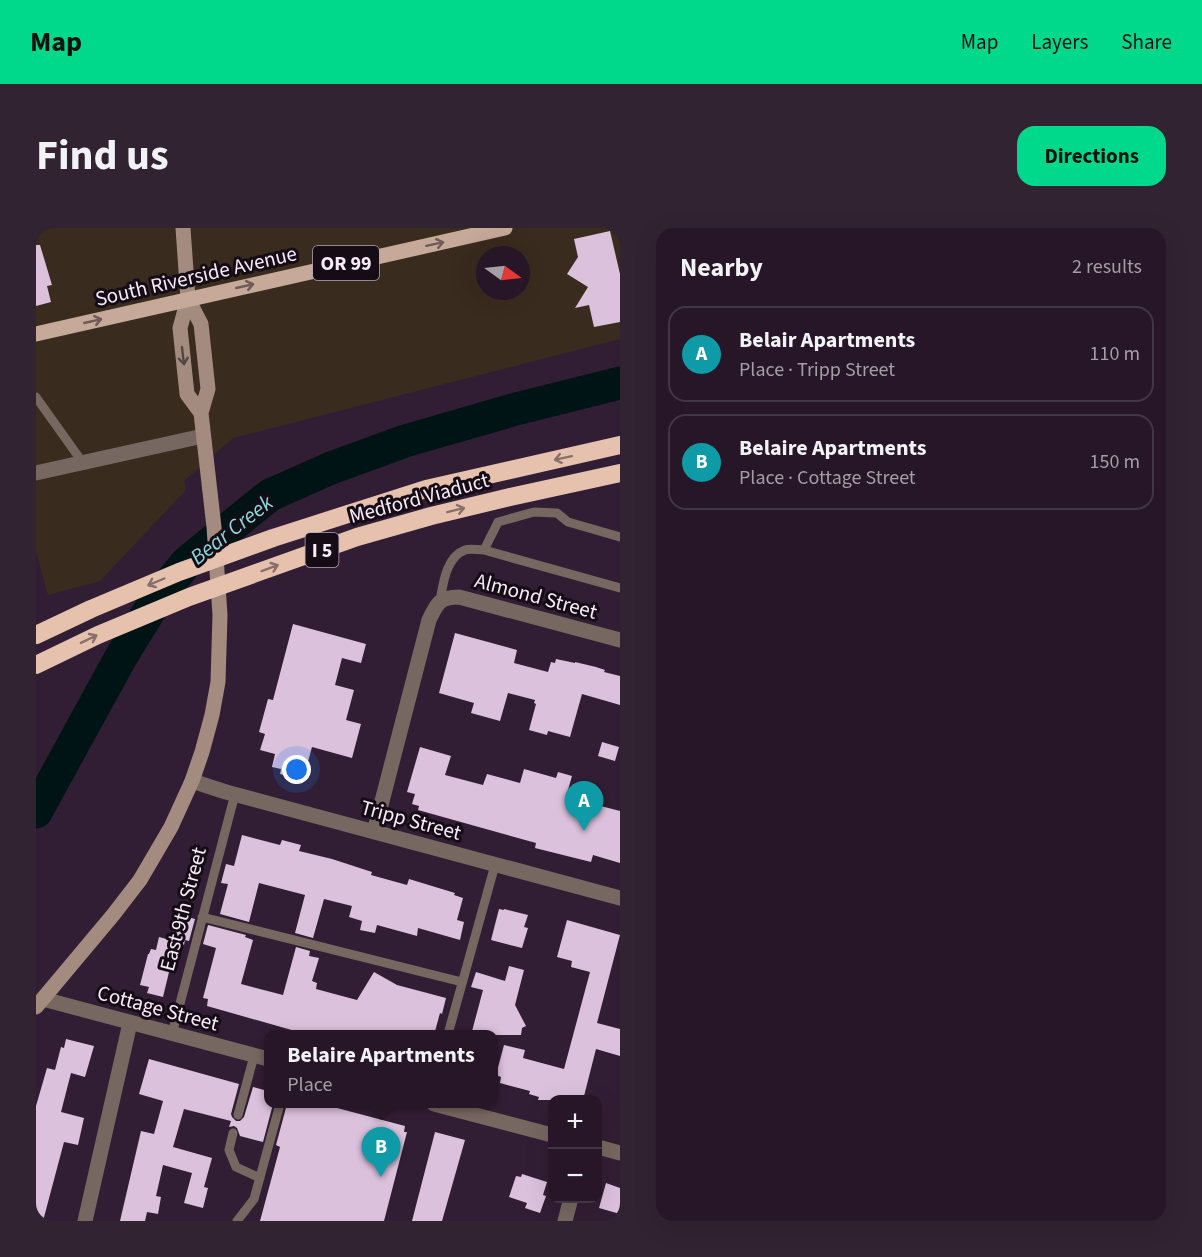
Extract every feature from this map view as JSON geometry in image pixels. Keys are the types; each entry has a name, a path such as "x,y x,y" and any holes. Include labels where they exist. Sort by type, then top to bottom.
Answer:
{"highway":[{"name":"Medford Viaduct","path":"36,635 179,572 284,535 426,489 620,445"},
{"name":"Medford Viaduct","path":"36,665 98,635 189,597 357,537 431,516 620,473"}],"main road":[{"name":"South Riverside Avenue","path":"36,333 505,228"}],"street":[{"path":"183,228 188,299 180,328 187,394 201,413"},
{"path":"38,1001 113,915 140,880 171,827 192,781 212,715 218,682 220,615 218,569 201,413 208,389 201,324 188,299"},
{"path":"36,473 203,436"},
{"name":"Almond Street","path":"440,601 450,597 459,597 620,640"},
{"path":"374,832 429,620 440,601"},
{"name":"Tripp Street","path":"192,781 620,898"},
{"name":"Cottage Street","path":"38,1001 261,1058"},
{"path":"85,1221 130,1023"},
{"path":"449,1108 548,1134"},
{"path":"602,1148 620,1153"},
{"path":"565,1221 570,1203"}],"lane":[{"path":"36,397 83,463"},
{"path":"484,550 498,522 534,512 558,513 568,522 620,537"},
{"path":"440,601 445,575 454,558 465,550 484,550 620,588"},
{"name":"East 9th Street","path":"172,1034 235,794"},
{"path":"449,1030 495,865"},
{"path":"202,917 462,982"},
{"path":"238,1115 261,1058"},
{"path":"237,1221 254,1199 279,1108"},
{"path":"233,1133 229,1150 236,1167 260,1178"}],"shaded area":[{"path":"36,228 620,228 620,339 233,438 184,481 186,490 100,581 48,595 36,552"}],"building":[{"path":"610,231 620,274 620,322 594,327 589,305 575,308 588,287 567,274 578,257 574,239"},
{"path":"36,245 40,245 52,285 47,286 51,302 36,306"},
{"path":"293,624 366,644 361,663 342,658 335,685 354,690 346,720 361,724 352,758 312,747 303,780 280,774 281,769 272,767 275,754 260,750 265,734 259,732 268,699 273,700"},
{"path":"455,633 517,650 514,663 548,672 551,662 555,663 556,659 596,667 605,670 604,672 620,676 620,705 582,694 570,737 548,731 547,735 529,730 535,700 508,693 500,721 471,713 474,703 439,693"},
{"path":"602,742 619,747 615,761 598,756"},
{"path":"420,747 451,756 445,775 483,785 487,774 520,783 524,769 556,778 558,772 572,776 566,797 620,811 620,863 593,855 591,862 535,848 536,843 418,810 419,806 412,804 415,794 407,792"},
{"path":"242,835 280,845 282,840 301,845 299,851 372,872 371,875 407,885 409,879 455,893 454,895 463,898 457,920 464,922 460,940 418,928 417,936 377,925 375,933 360,930 362,921 349,917 352,906 324,899 313,938 295,933 305,895 259,883 249,922 220,914 228,884 221,883 226,864 234,866"},
{"path":"499,909 528,915 524,927 528,928 522,948 491,940"},
{"path":"177,914 195,919 189,941 185,940 184,945 176,943 163,997 147,993 149,987 140,985 148,954 151,949 156,950 159,937 170,940"},
{"path":"567,920 620,935 597,1023 620,1029 620,1056 596,1049 584,1095 548,1095 548,1100 538,1100 539,1097 529,1094 530,1091 500,1083 498,1068 504,1045 525,1050 523,1058 564,1069 590,972 571,967 572,961 557,957"},
{"path":"208,925 246,935 245,937 253,940 241,984 283,995 296,947 310,951 309,956 319,958 312,981 317,983 316,989 357,1000 374,972 397,985 446,998 442,1014 440,1013 435,1030 291,1030 207,1006 208,999 203,998 216,948 203,944"},
{"path":"509,966 524,970 515,1005 526,1026 522,1028 521,1035 498,1035 498,1030 472,1030 483,990 471,987 476,972 505,981"},
{"path":"66,1039 94,1046 85,1077 71,1073 61,1112 84,1118 78,1145 64,1142 43,1221 36,1221 36,1106 47,1068 55,1070 61,1047 64,1048"},
{"path":"149,1059 239,1084 231,1114 236,1121 244,1117 253,1087 264,1090 264,1108 272,1108 263,1142 240,1136 237,1128 229,1127 231,1121 184,1109 173,1147 212,1158 204,1187 208,1188 203,1208 184,1203 192,1173 163,1165 156,1196 161,1197 158,1214 147,1212 145,1221 120,1221 141,1131 154,1134 163,1101 139,1094"},
{"path":"286,1108 337,1108 405,1126 404,1132 407,1132 384,1221 260,1221 280,1147 276,1145"},
{"path":"435,1132 465,1140 442,1221 412,1221"},
{"path":"522,1174 547,1182 543,1195 546,1196 540,1213 525,1208 527,1203 509,1197 516,1176 521,1177"},
{"path":"606,1183 620,1188 620,1214 599,1208"}],"waterway":[{"name":"Bear Creek","path":"36,812 121,657 156,600 187,562 270,495 331,468 405,441 516,409 620,383"}],"place":[{"name":"Belair Apartments","path":"584,831"},
{"name":"Belaire Apartments","path":"381,1177"}]}
